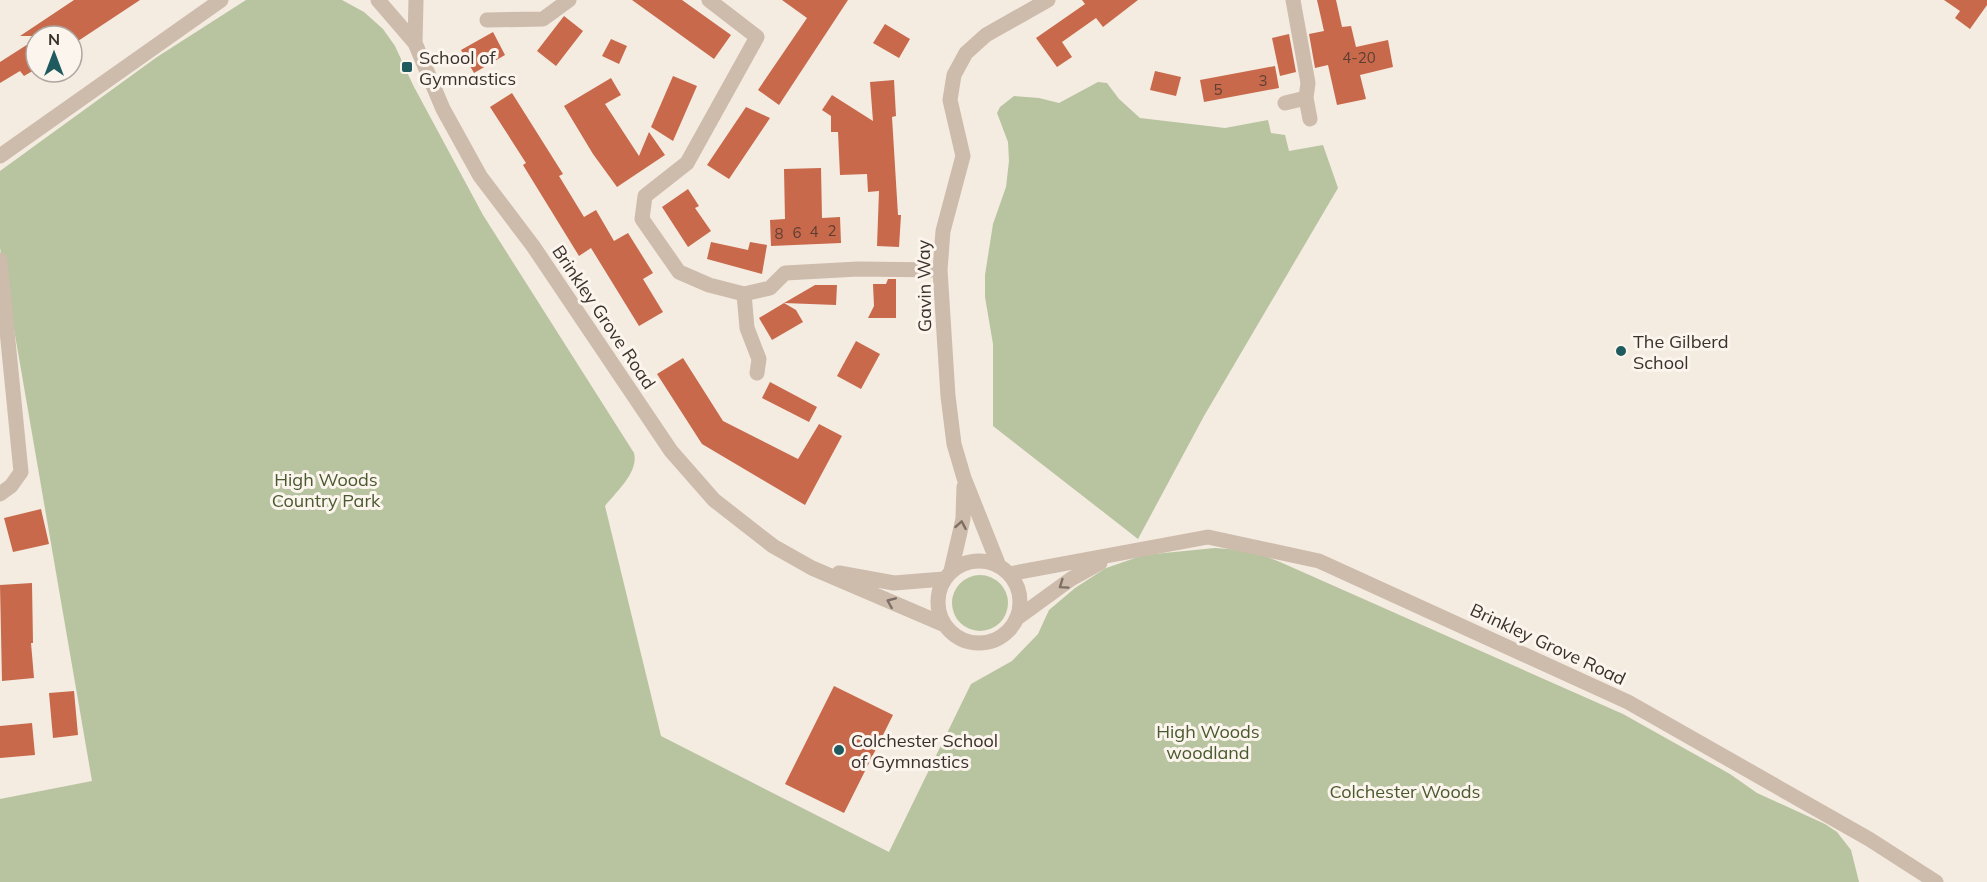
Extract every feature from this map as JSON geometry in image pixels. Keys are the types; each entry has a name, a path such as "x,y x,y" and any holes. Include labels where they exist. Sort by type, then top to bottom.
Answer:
{"street":[{"path":"0,156 221,0"},
{"name":"Brinkley Grove Road","path":"378,0 415,43 443,109 480,176 533,246 671,451 714,500 773,546 812,568 945,625"},
{"name":"Brinkley Grove Road","path":"415,43 416,0"},
{"path":"487,20 543,19 568,0"},
{"path":"709,0 758,37 687,163 645,196 642,219 679,272 709,285 744,294 770,288 785,273 858,269 940,270"},
{"name":"Gavin Way","path":"1004,570 964,478 954,444 948,396 940,270 943,231 963,156 950,100 954,75 966,53 986,35 1048,0"},
{"path":"1293,0 1308,83 1306,98 1310,119"},
{"path":"1285,103 1306,98"},
{"path":"0,260 21,472 11,486 0,494"},
{"path":"744,294 747,328 759,359 757,373"},
{"name":"Gavin Way","path":"948,575 963,519 964,478"},
{"name":"Brinkley Grove Road","path":"1004,570 1113,555 1208,537 1319,561 1628,702 1869,839 1936,882"},
{"name":"Brinkley Grove Road","path":"1016,619 1071,579 1113,555"},
{"path":"971,561 985,561 1004,570 1017,586 1020,600 1016,619 1008,630 988,642 974,642 960,638 945,625 939,612 938,598 948,575 971,561"},
{"name":"Brinkley Grove Road","path":"812,568 894,583 948,575"}],"green space":[{"name":"High Woods Country Park","path":"246,0 342,0 364,12 383,29 395,46 413,85 483,215 634,453 635,460 630,474 605,506 661,736 889,852 971,684 1012,661 1038,634 1049,610 1075,588 1106,568 1144,555 1215,548 1253,551 1623,714 1730,774 1757,793 1825,824 1837,832 1851,850 1859,882 0,882 0,799 92,781 0,248 0,171 157,57"},
{"path":"1098,82 1107,83 1119,99 1140,118 1225,128 1268,120 1271,133 1285,135 1289,151 1323,145 1338,188 1204,416 1138,539 993,426 993,344 985,297 985,275 993,224 1006,187 1009,161 1008,142 997,113 1000,107 1014,96 1039,98 1059,103"},
{"path":"980,575 995,580 1003,588 1008,603 1003,618 995,626 980,631 965,626 957,618 952,603 957,588 965,580"}],"building":[{"path":"74,0 140,0 84,37 84,24 38,24"},
{"path":"632,0 682,0 731,35 714,59"},
{"path":"782,0 848,0 779,105 758,90 807,18"},
{"path":"1082,0 1138,0 1103,27 1096,18 1062,42 1072,57 1057,67 1036,38 1085,4"},
{"path":"1317,0 1336,0 1342,27 1351,26 1356,47 1388,40 1393,67 1360,75 1366,99 1337,105 1328,65 1315,68 1309,34 1324,31"},
{"path":"1944,0 1987,0 1987,5 1970,29 1955,18 1960,11"},
{"path":"564,16 583,31 556,66 537,51"},
{"path":"885,24 910,39 899,58 873,43"},
{"path":"493,32 505,55 474,73 461,50"},
{"path":"1289,34 1296,72 1280,76 1272,38"},
{"path":"611,39 627,46 619,64 602,56"},
{"path":"24,47 24,76 20,71 0,83 0,62"},
{"path":"1275,66 1279,88 1204,102 1200,80"},
{"path":"1155,71 1181,77 1176,96 1150,90"},
{"path":"673,76 697,86 673,141 651,127"},
{"path":"611,78 621,95 605,104 639,156 649,132 665,155 617,187 593,154 564,106"},
{"path":"894,80 896,116 892,117 898,215 901,215 899,247 877,246 879,191 868,192 867,174 840,175 838,132 831,132 831,116 822,110 832,95 873,121 870,82"},
{"path":"512,93 563,174 559,176 584,217 596,210 614,241 628,233 653,273 643,279 663,312 639,326 591,248 579,256 523,165 526,163 490,107"},
{"path":"746,107 770,118 729,179 707,165"},
{"path":"821,168 822,218 840,217 841,243 771,246 770,220 785,219 784,169"},
{"path":"688,189 699,206 695,208 711,231 688,247 662,207"},
{"path":"711,242 748,250 750,242 767,245 762,274 707,259"},
{"path":"888,279 896,279 896,318 868,318 874,306 873,284 886,284"},
{"path":"815,285 837,285 836,305 784,303"},
{"path":"784,303 796,310 803,322 772,340 759,318"},
{"path":"856,341 880,354 861,389 837,376"},
{"path":"683,358 723,421 798,459 819,424 842,436 805,505 702,444 657,374"},
{"path":"770,382 817,407 809,422 762,398"},
{"path":"41,509 49,544 13,552 4,518"},
{"path":"32,583 33,643 31,643 34,678 2,681 0,585"},
{"name":"Colchester School of Gymnastics","path":"834,686 893,715 844,813 785,784"},
{"path":"74,691 78,735 53,738 49,693"},
{"path":"32,723 35,755 0,758 0,726"}],"place":[{"name":"School of Gymnastics","path":"407,67"},
{"name":"The Gilberd School","path":"1621,351"},
{"name":"Colchester School of Gymnastics","path":"839,750"}],"park label":[{"name":"High Woods woodland","path":"1208,741"},
{"name":"Colchester Woods","path":"1405,791"}]}
